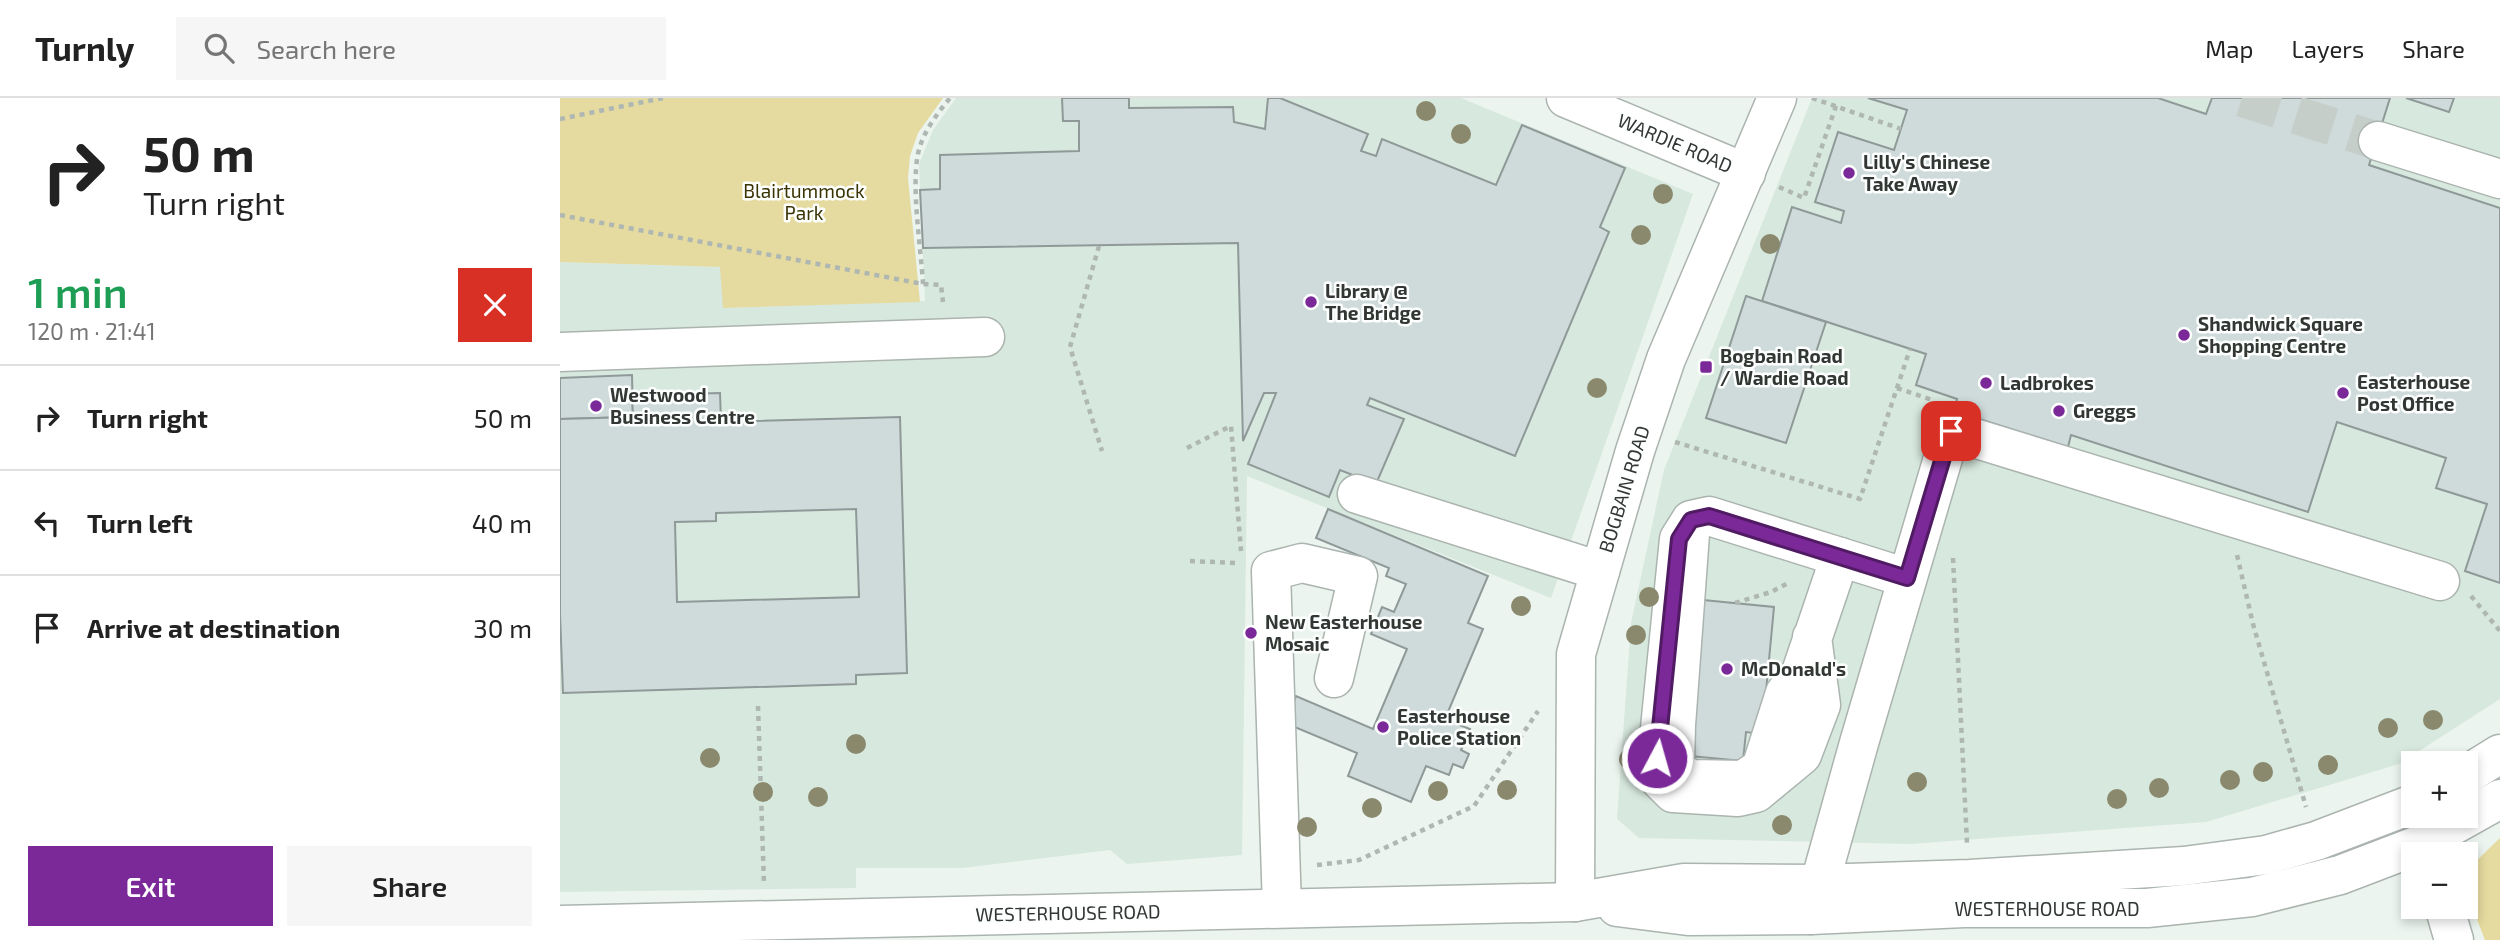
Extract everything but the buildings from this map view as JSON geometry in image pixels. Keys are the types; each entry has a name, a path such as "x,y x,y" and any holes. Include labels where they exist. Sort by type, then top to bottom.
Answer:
{"street":[{"name":"WARDIE ROAD","path":"1566,98 1746,173"},
{"name":"BOGBAIN ROAD","path":"1575,902 1576,654 1641,431 1666,359 1777,98"},
{"path":"2378,141 2500,179"},
{"path":"560,352 985,337"},
{"path":"1814,900 1951,431 2440,581"},
{"path":"1357,494 1600,571"},
{"path":"1812,637 1821,705 1802,755 1756,793 1738,797 1673,793 1660,780 1657,758 1679,539 1691,520 1709,516 1907,578"},
{"path":"1691,520 1675,764 1681,773 1692,779 1743,780 1761,768 1784,693 1800,674 1840,557"},
{"path":"1282,908 1271,571 1302,563 1358,576 1334,678"},
{"path":"2478,768 2500,754"},
{"name":"WESTERHOUSE ROAD","path":"2431,842 2500,799"},
{"name":"WESTERHOUSE ROAD","path":"560,925 765,920 857,929 1282,908 1575,902 1685,913 1814,900 1970,879 2184,866 2266,855 2316,841 2401,809"},
{"name":"WESTERHOUSE ROAD","path":"1814,900 1964,908 2147,908 2252,897 2340,875 2401,855"},
{"path":"2450,919 2454,940"}],"path":[{"path":"560,119 663,98"},
{"path":"923,284 915,176 918,155 930,126 950,98"},
{"path":"1811,98 1900,129"},
{"path":"1804,198 1836,106"},
{"path":"560,215 923,284 941,285 946,339"},
{"path":"1099,246 1070,347 1102,451"},
{"path":"1641,431 1860,499 1910,349"},
{"path":"1187,448 1231,426 1242,564 1190,561"},
{"path":"2228,516 2253,624 2316,841"},
{"path":"1952,552 1970,879"},
{"path":"758,706 765,920"},
{"path":"1280,868 1359,860 1474,806 1540,708"}],"shaded area":[{"path":"956,98 1461,98 1693,194 1551,598 1247,476 1242,855 1127,864 1110,850 962,868 856,868 856,888 560,892 560,262 721,267 724,308 925,301 919,164 933,130"},
{"path":"1812,98 2500,98 2500,699 2419,751 2401,751 2399,764 2206,822 1910,844 1639,838 1617,819 1631,623 1664,470"}],"green space":[{"name":"Blairtummock Park","path":"560,98 943,98 918,133 910,156 908,178 920,302 723,308 720,267 560,262"},
{"path":"2500,838 2500,940 2485,940 2477,919 2478,859"}],"tunnel":[{"path":"2242,98 2378,141"}],"place":[{"name":"Lilly's Chinese Take Away","path":"1849,173"},
{"name":"Library @ The Bridge","path":"1311,302"},
{"name":"Shandwick Square Shopping Centre","path":"2184,335"},
{"name":"Bogbain Road / Wardie Road","path":"1706,367"},
{"name":"Ladbrokes","path":"1986,383"},
{"name":"Easterhouse Post Office","path":"2343,393"},
{"name":"Westwood Business Centre","path":"596,406"},
{"name":"Greggs","path":"2059,411"},
{"name":"New Easterhouse Mosaic","path":"1251,633"},
{"name":"McDonald's","path":"1727,669"},
{"name":"Easterhouse Police Station","path":"1383,727"}],"route":[{"path":"1657,758 1679,539 1691,520 1709,516 1907,578 1951,431"}]}
